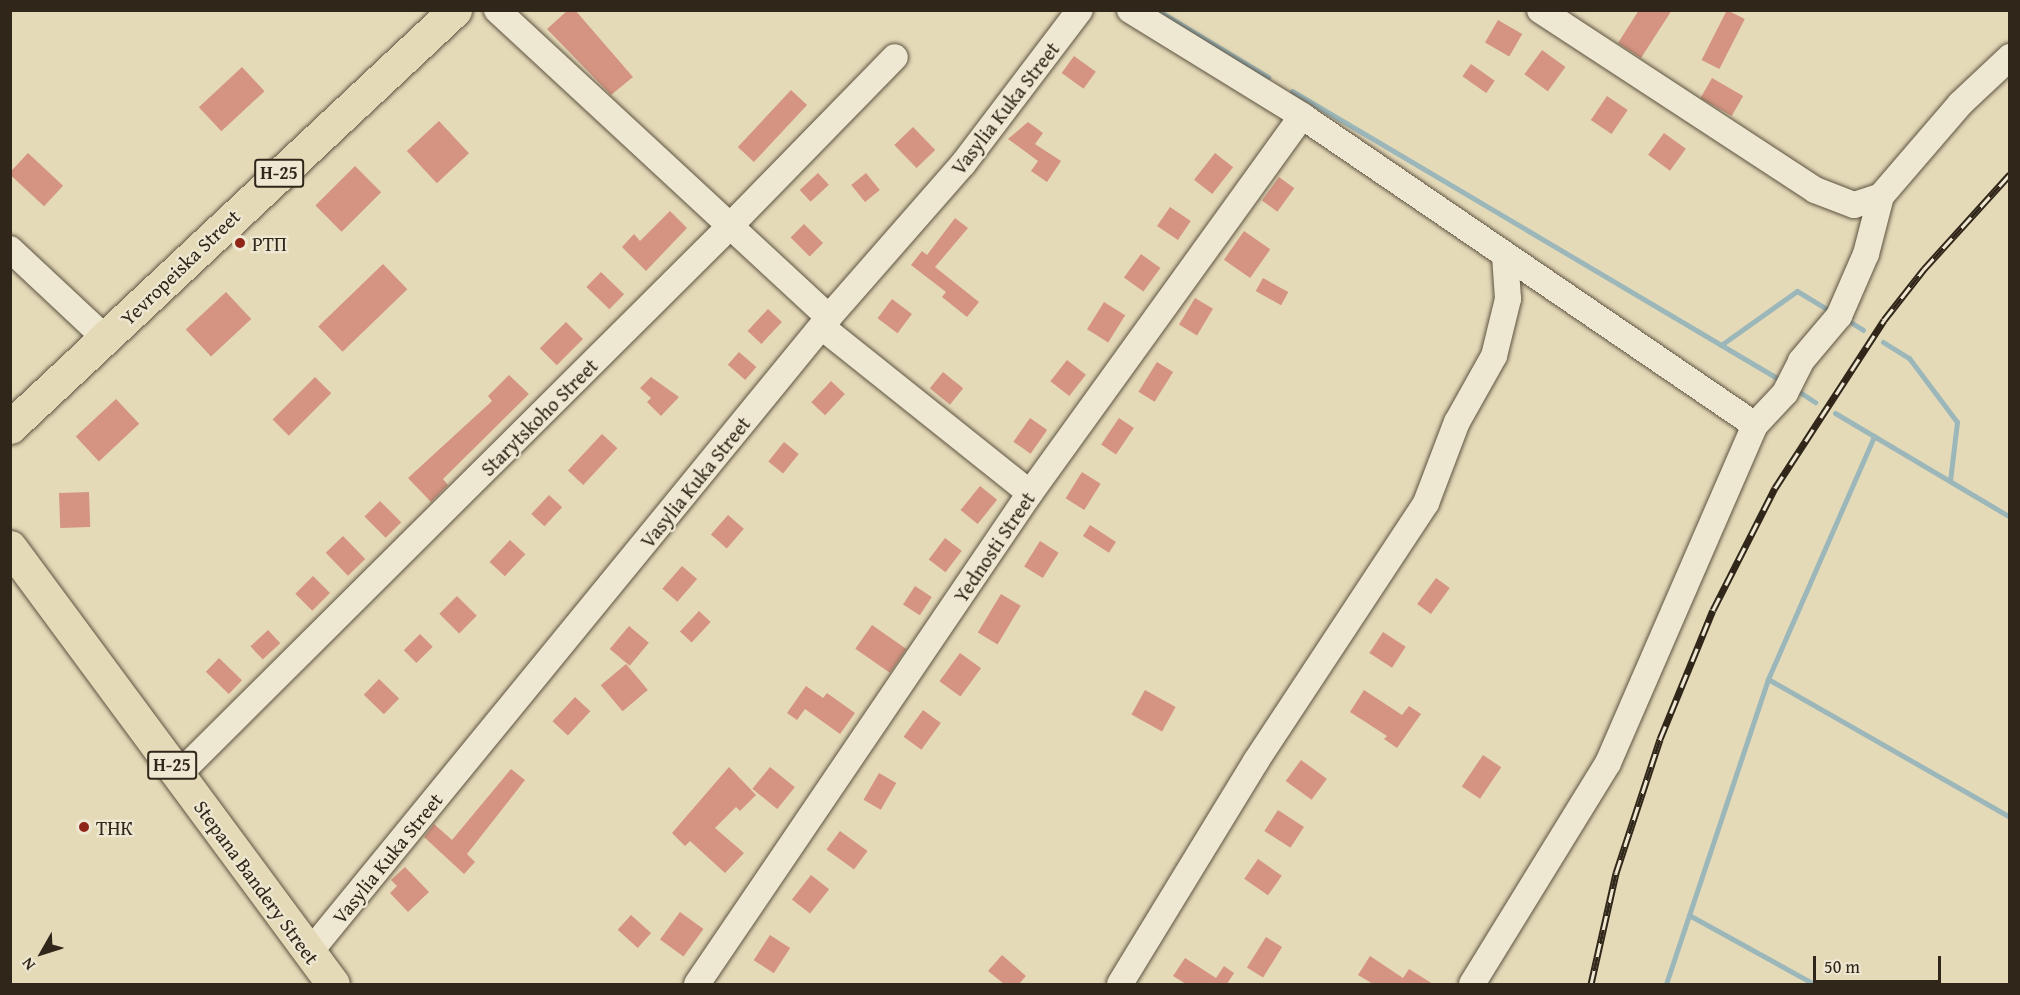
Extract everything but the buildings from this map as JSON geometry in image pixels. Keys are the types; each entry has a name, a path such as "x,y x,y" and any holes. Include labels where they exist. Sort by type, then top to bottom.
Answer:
{"main road":[{"name":"Yevropeiska Street","path":"10,427 455,10"},
{"name":"Stepana Bandery Street","path":"10,547 333,984"}],"street":[{"path":"497,10 732,224 825,322 1030,493"},
{"name":"Vasylia Kuka Street","path":"309,953 825,322 963,164 1080,10"},
{"path":"1130,10 1302,117 1755,425"},
{"path":"1540,10 1815,190 1854,206 1881,196"},
{"name":"Starytskoho Street","path":"179,774 732,224 895,57"},
{"path":"1472,984 1608,763 1755,425 1785,393 1806,355 1839,316 1866,254 1881,196 1960,104 2010,57"},
{"name":"Yednosti Street","path":"697,984 1030,493 1302,117"},
{"path":"1815,190 1855,229 1866,254"},
{"path":"10,249 105,338"},
{"path":"1120,984 1256,761 1426,503 1457,422 1494,356 1508,299 1505,255"}],"waterway":[{"path":"1157,10 1268,77"},
{"path":"1292,91 1777,378"},
{"path":"1721,345 1797,291 1827,309"},
{"path":"1852,323 1863,330"},
{"path":"1883,342 1909,358 1957,422 1950,481"},
{"path":"1801,393 1815,402"},
{"path":"1835,413 2010,517"},
{"path":"1666,984 1768,679 1874,436"},
{"path":"1768,679 2010,817"},
{"path":"1689,915 1814,984"}],"railway":[{"path":"1591,984 1616,873 1660,739 1713,610 1775,488 1884,320 1924,269 2010,174"}],"place":[{"name":"РТП","path":"240,243"},
{"name":"ТНК","path":"84,827"}]}
